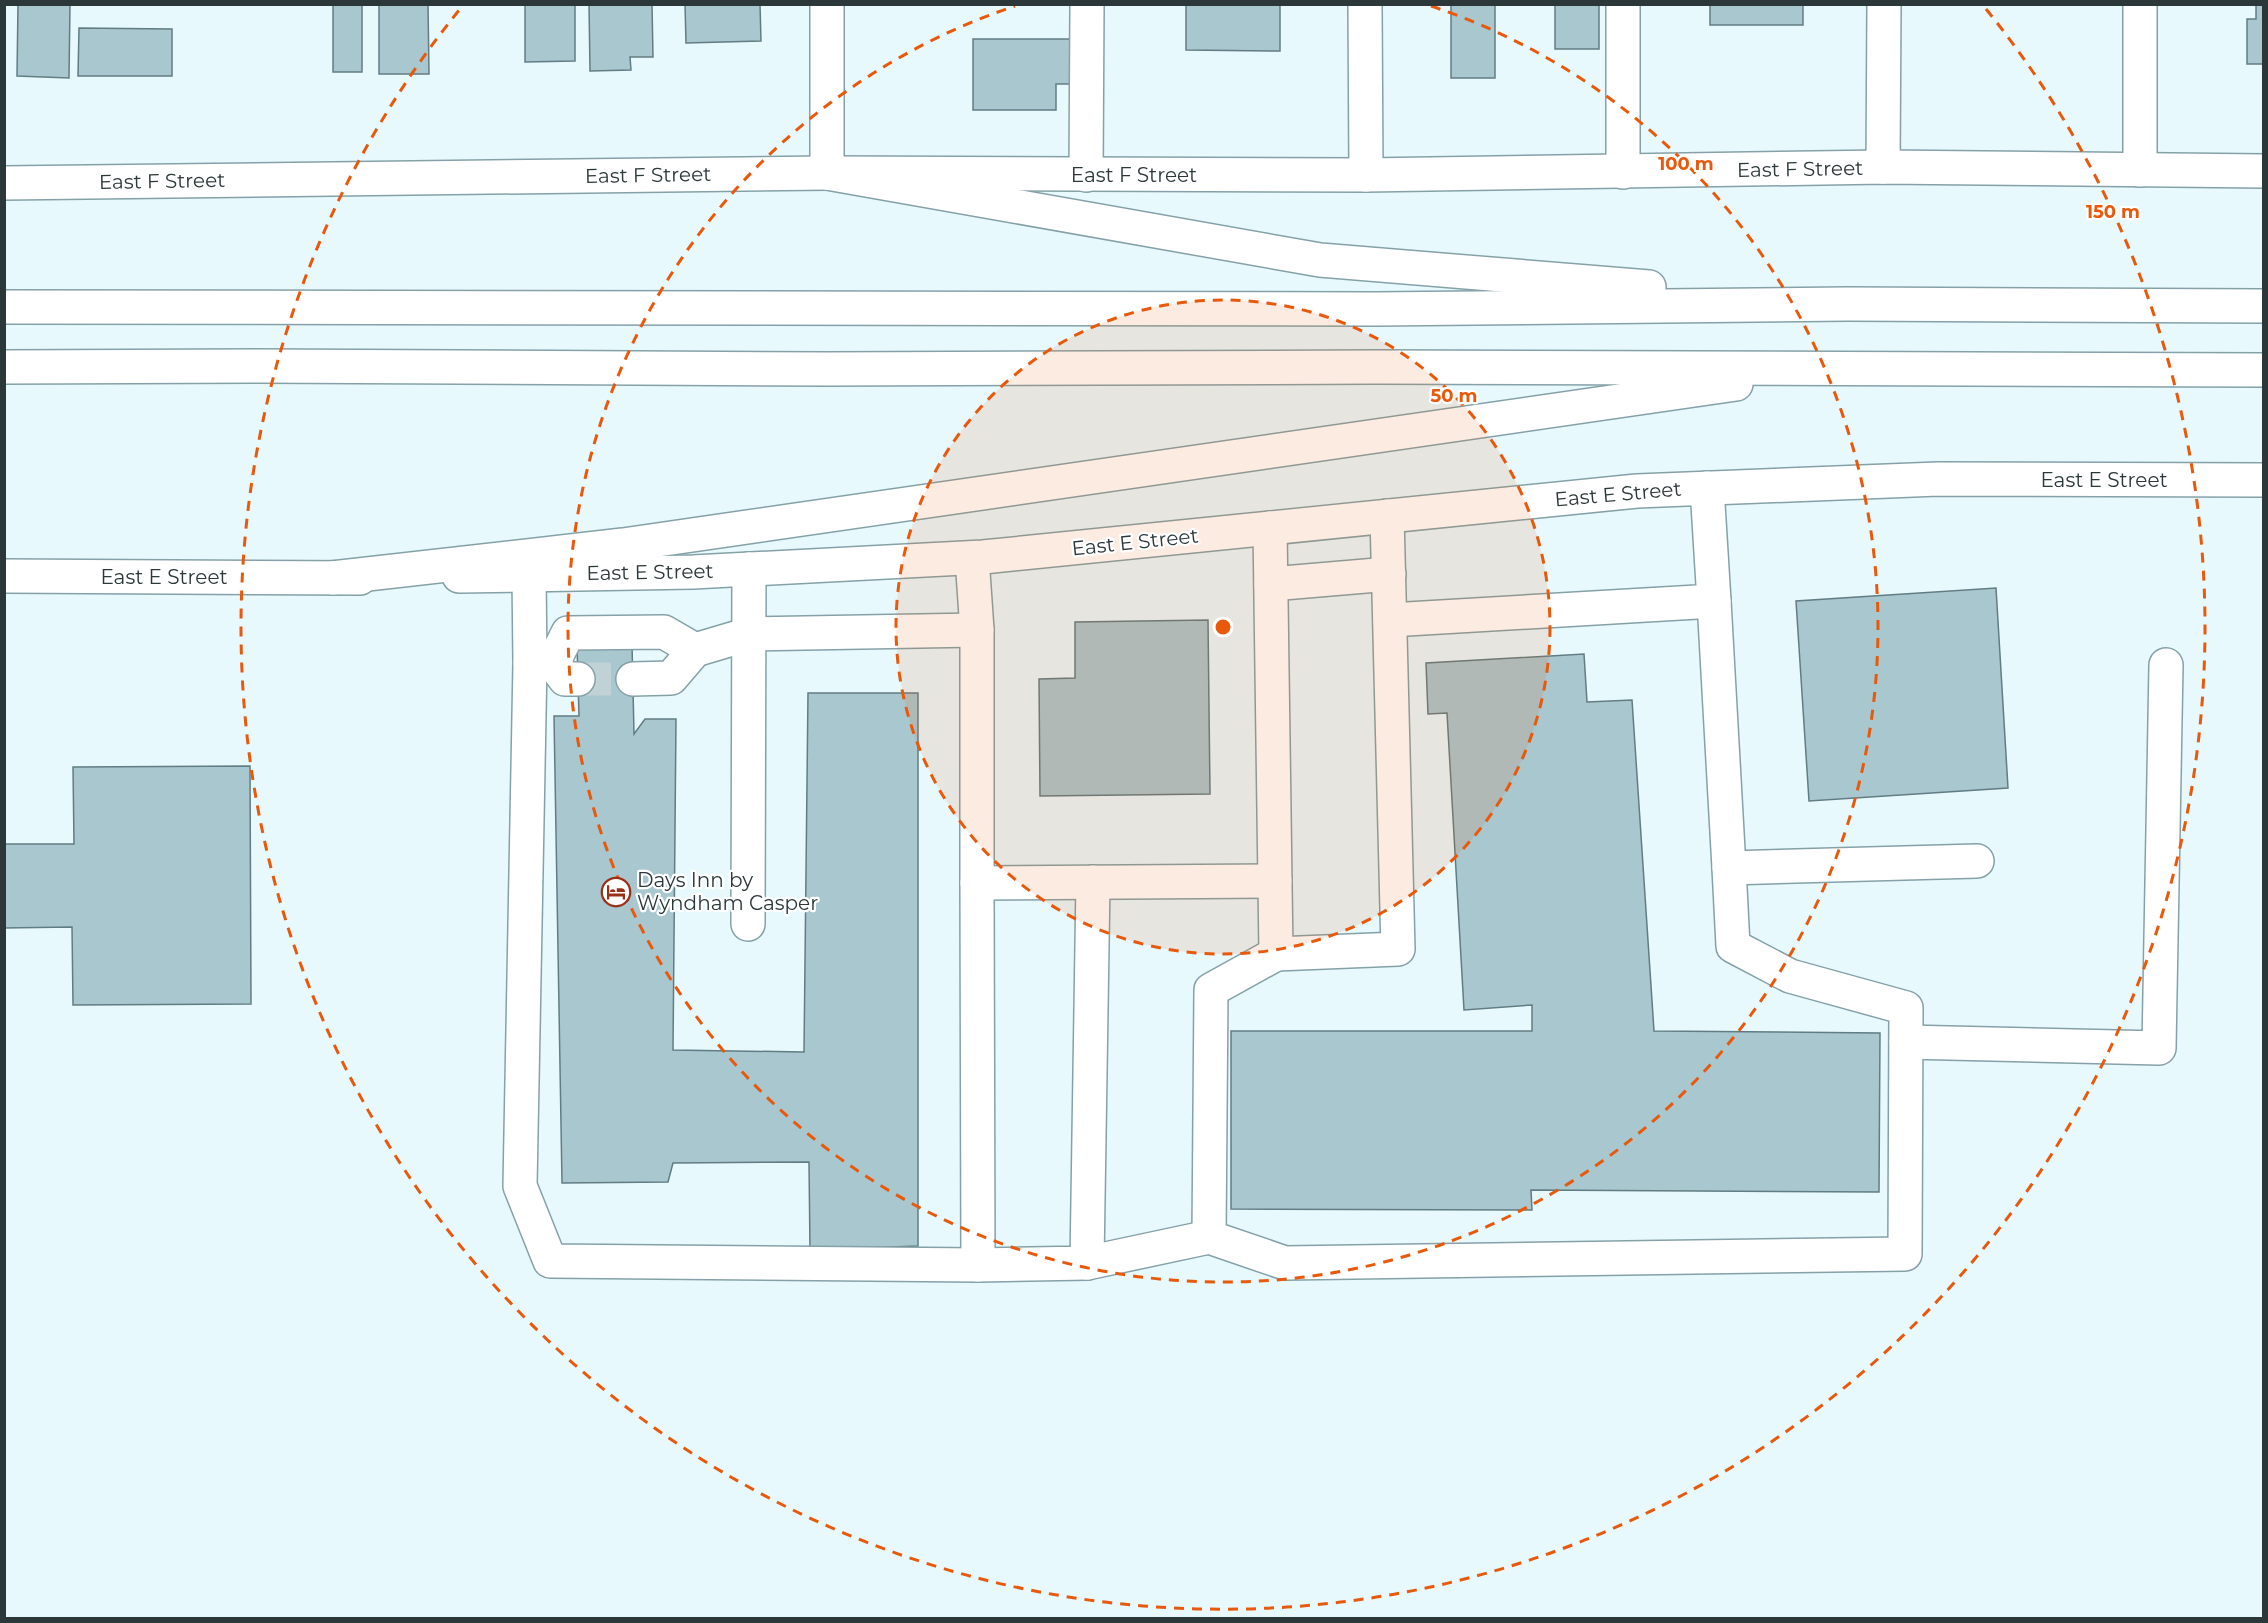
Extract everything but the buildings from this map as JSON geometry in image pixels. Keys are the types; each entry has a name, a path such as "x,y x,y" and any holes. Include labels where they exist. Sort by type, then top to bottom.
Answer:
{"main road":[{"path":"827,4 827,173 1320,260 1848,304"},
{"path":"1086,174 1087,4"},
{"path":"1365,4 1366,175"},
{"path":"1623,4 1623,172"},
{"path":"1883,167 1884,4"},
{"path":"2140,4 2140,170"},
{"name":"East F Street","path":"4,183 827,173 1366,175 1883,167 2264,171"},
{"path":"4,307 1388,309 1848,304 2264,306"},
{"path":"4,367 827,369 1851,367 2264,370"},
{"path":"332,578 623,545 1851,367"},
{"name":"East E Street","path":"4,576 332,578 749,570 972,558 1637,491 1938,479 2264,480"},
{"path":"695,650 664,632 568,633 554,668 520,1186 550,1260 978,1265 1088,1263 1209,1237 1286,1263 1905,1254 1906,1008 1790,976 1733,946 1707,488"},
{"path":"1209,1237 1210,990 1276,954 1398,949 1387,516"},
{"path":"1270,528 1276,954"},
{"path":"972,558 977,630 978,1265"},
{"path":"748,924 749,570"},
{"path":"1270,584 1389,574"},
{"path":"529,575 554,668"},
{"path":"1390,620 1714,602"},
{"path":"633,679 671,678 695,650 749,634 977,630"},
{"path":"1906,1042 2159,1048 2166,665"},
{"path":"1729,868 1977,861"},
{"path":"977,883 1275,881"},
{"path":"1088,1263 1093,882"}],"tunnel":[{"path":"578,679 633,679"}],"place":[{"name":"Days Inn by Wyndham Casper","path":"616,892"}]}
